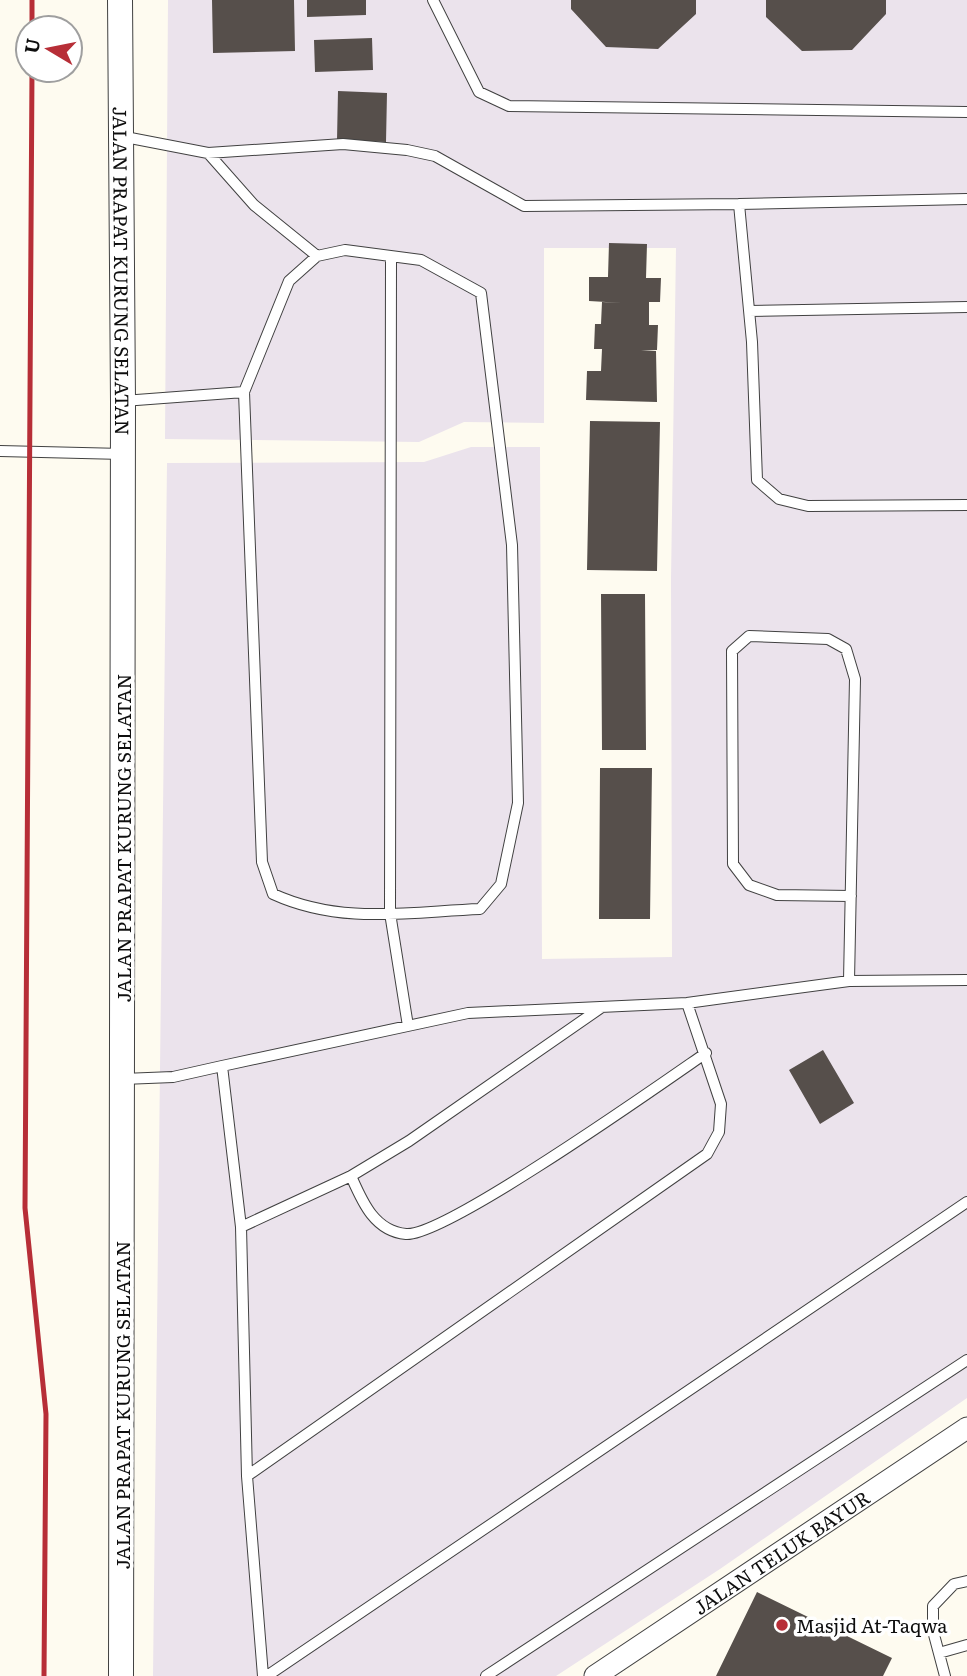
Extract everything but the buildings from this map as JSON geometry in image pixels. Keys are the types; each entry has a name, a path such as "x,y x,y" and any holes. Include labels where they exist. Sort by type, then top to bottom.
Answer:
{"street":[{"name":"JALAN PRAPAT KURUNG SELATAN","path":"120,0 123,401 121,1676"},
{"name":"JALAN TELUK BAYUR","path":"596,1676 967,1428"}],"lane":[{"path":"433,0 479,92 509,106 967,112"},
{"path":"120,136 208,153 343,144 407,150 435,156 524,206 967,199"},
{"path":"208,153 254,205 317,256"},
{"path":"740,204 749,311 757,481 779,499 808,506 967,505"},
{"path":"345,250 421,260 481,293 512,545 518,803 501,884 480,909 342,915 299,906 273,894 262,862 244,392 289,281 317,256 345,250"},
{"path":"391,256 390,913 408,1026"},
{"path":"749,311 967,307"},
{"path":"123,401 244,392"},
{"path":"0,451 123,454"},
{"path":"849,981 851,896 855,679 846,649 828,639 749,636 732,651 733,864 749,885 777,895 851,896"},
{"path":"123,1079 173,1077 468,1013 687,1003 849,981 967,980"},
{"path":"247,1476 707,1154 719,1132 721,1104 687,1003"},
{"path":"241,1227 351,1175 409,1141 602,1007"},
{"path":"351,1175 365,1208 383,1226 407,1234 444,1222 590,1132 706,1054"},
{"path":"222,1066 241,1227 247,1476 265,1676 967,1202"},
{"path":"486,1676 967,1360"},
{"path":"945,1676 933,1631 933,1606 954,1584 967,1581"},
{"path":"939,1653 967,1645"}],"shaded area":[{"path":"168,0 967,0 967,1398 720,1569 556,1676 153,1676 167,463 424,462 471,447 540,447 542,959 672,957 671,579 676,248 544,248 544,423 464,422 419,442 165,439"}],"railway":[{"path":"32,0 32,14"},
{"path":"32,84 25,1208 46,1414 44,1676"}],"place":[{"name":"Masjid At-Taqwa","path":"782,1625"}]}
